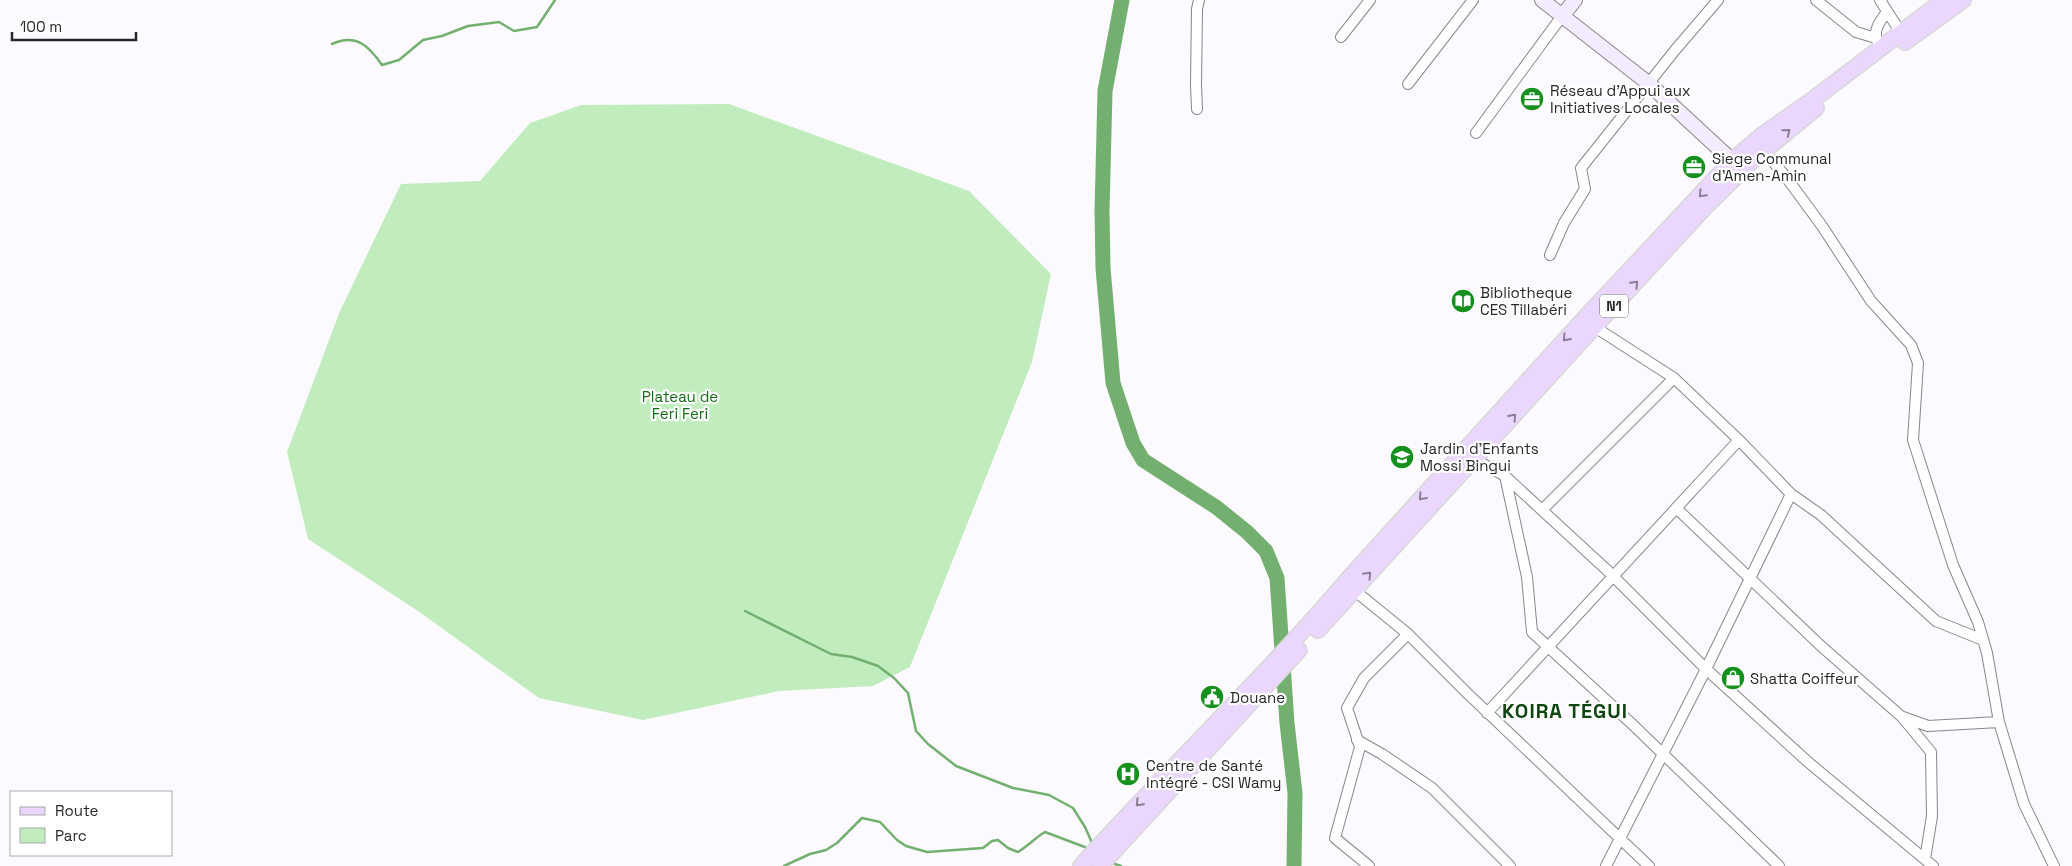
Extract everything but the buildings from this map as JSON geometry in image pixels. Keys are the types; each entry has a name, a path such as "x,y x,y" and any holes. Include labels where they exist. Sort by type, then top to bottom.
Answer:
{"main road":[{"name":"N1","path":"1082,866 1271,673 1589,323 1737,166 1761,136 1878,44 1900,33 1944,0"},
{"name":"N1","path":"1737,166 1764,151 1879,60 1963,0"},
{"name":"N1","path":"1297,645 1354,590 1469,455"},
{"name":"N1","path":"1100,866 1211,736"}],"street":[{"path":"1197,109 1197,9 1199,0"},
{"path":"1341,37 1370,0"},
{"path":"1408,84 1473,0"},
{"path":"1542,0 1648,84 1737,166"},
{"path":"1476,133 1575,0"},
{"path":"1550,255 1564,223 1585,189 1581,168 1718,0"},
{"path":"1816,0 1856,32 1878,44"},
{"path":"1880,0 1900,33"},
{"path":"1878,44 1877,26 1887,12"},
{"path":"1764,151 1822,226 1871,301 1911,345 1918,363 1913,440 1953,565 1978,622 1999,722 2024,804 2054,866"},
{"path":"1589,323 1674,378 1739,440 1791,494 1821,515 1936,621 1983,640"},
{"path":"1542,510 1674,378"},
{"path":"1487,713 1739,440"},
{"path":"1469,455 1505,476 1613,576 1706,669 1808,762 1929,863"},
{"path":"1505,476 1527,577 1532,632 1779,866"},
{"path":"1606,866 1706,669 1791,494"},
{"path":"1676,508 1821,646 1902,717 1931,752 1932,816 1929,863"},
{"path":"1354,590 1408,634 1487,713 1649,866"},
{"path":"1369,866 1335,838 1360,747 1346,708 1364,678 1408,634"},
{"path":"1902,717 1928,726 1999,722"},
{"path":"1357,740 1382,754 1432,788 1510,866"},
{"path":"1613,866 1619,839"}],"green space":[{"name":"Plateau de Feri Feri","path":"729,104 969,191 1051,274 1032,362 910,667 873,686 779,691 643,720 539,698 418,611 308,539 287,452 340,311 401,184 480,181 530,123 581,105"}],"waterway":[{"path":"332,44 348,40 361,43 372,52 382,65 399,60 423,40 442,36 468,26 499,22 514,31 537,27 555,0"},
{"path":"1122,0 1105,91 1102,211 1103,268 1113,383 1133,443 1143,460 1216,507 1247,532 1266,551 1277,578 1287,723 1295,793 1294,866"},
{"path":"745,611 831,654 852,657 878,666 894,678 908,693 916,731 928,744 956,766 1013,788 1049,795 1073,808 1085,827 1093,845"},
{"path":"784,866 810,854 826,850 837,843 862,818 880,822 897,840 906,846 927,852 983,848 992,841 998,840 1008,848 1018,852 1045,832 1090,849"},
{"path":"1109,862 1121,866"}],"place":[{"name":"Réseau d'Appui aux Initiatives Locales","path":"1532,99"},
{"name":"Siege Communal d'Amen-Amin","path":"1694,167"},
{"name":"Bibliotheque CES Tillabéri","path":"1463,301"},
{"name":"Jardin d’Enfants Mossi Bingui","path":"1402,457"},
{"name":"Shatta Coiffeur","path":"1733,678"},
{"name":"Douane","path":"1212,697"},
{"name":"Centre de Santé Intégré - CSI Wamy","path":"1128,774"}],"district":[{"name":"KOIRA TÉGUI","path":"1565,711"}]}
